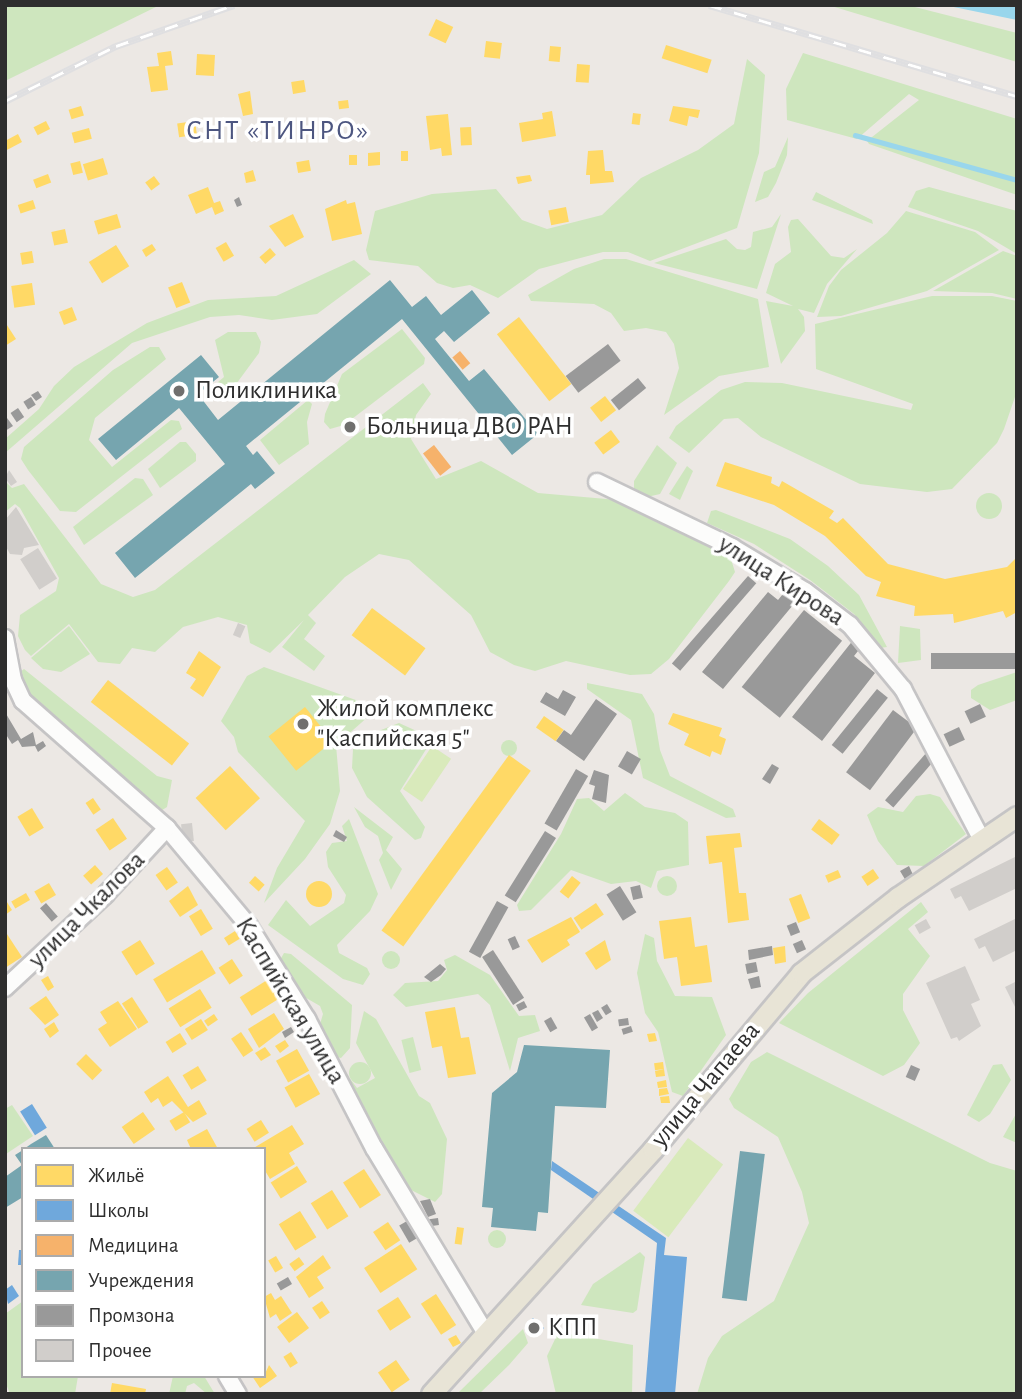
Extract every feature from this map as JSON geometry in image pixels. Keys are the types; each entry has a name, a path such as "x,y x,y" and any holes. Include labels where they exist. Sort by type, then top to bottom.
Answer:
{"main road":[{"name":"улица Чапаева","path":"431,1394 653,1149 801,973 1017,816"}],"street":[{"name":"улица Кирова","path":"597,482 732,547 806,591 850,625 903,689 982,840"},
{"name":"Каспийская улица","path":"5,638 13,680 23,701 167,828 215,882 280,974 374,1148 486,1334"},
{"name":"улица Чкалова","path":"5,988 105,895 167,828"},
{"path":"228,1378 239,1394"}],"green space":[{"path":"5,5 160,5 5,81"},
{"path":"828,5 907,5 1017,33 1017,62"},
{"path":"803,53 1017,119 1017,195 869,144 867,141 919,100 909,94 857,139 787,120 786,89"},
{"path":"747,59 765,75 759,153 737,228 650,261 628,252 603,252 539,269 498,298 470,285 453,288 437,283 418,266 369,260 366,250 375,211 432,194 496,189 522,220 547,229 602,215 641,178 698,150 734,124"},
{"path":"788,137 787,155 776,183 768,197 755,202 764,172 775,167"},
{"path":"929,187 1017,211 1017,254 978,231 908,207 916,191"},
{"path":"816,192 872,220 873,224 812,200"},
{"path":"906,211 975,232 999,250 927,291 841,316 817,317 829,286 841,270 887,233"},
{"path":"781,214 757,289 654,263 726,239 737,249 745,250 751,247 753,232 772,227"},
{"path":"798,219 831,256 844,258 857,249 827,284 814,313 798,309 804,317 805,331 781,364 766,301 793,306 766,293 775,264 791,252 788,227 791,220"},
{"path":"1003,251 1017,256 1017,299 992,293 933,291"},
{"path":"604,259 626,259 758,299 769,367 719,376 664,415 679,368 674,344 666,332 646,328 624,331 611,313 594,304 531,301 528,295 574,269"},
{"path":"354,260 371,274 317,314 272,320 239,315 210,317 132,343 5,453 5,439 39,409 54,386 74,367 147,323 208,300 276,296"},
{"path":"932,296 992,296 1017,301 1017,391 1004,429 997,443 952,489 927,492 860,484 761,437 738,418 724,419 689,453 669,438 676,426 721,390 745,382 782,383 911,410 913,404 816,369 815,324"},
{"path":"402,329 425,358 424,364 344,425 330,429 324,422 325,414 342,374"},
{"path":"228,332 256,332 261,342 259,353 231,391 211,398 204,394 224,377 215,340"},
{"path":"150,347 159,347 166,359 95,418 89,440 112,467 171,420 179,421 182,429 76,512 60,511 21,459 24,447 113,370"},
{"path":"423,383 431,394 416,415 411,439 436,479 481,461 538,493 618,500 707,543 731,559 735,572 669,659 651,674 630,675 566,661 535,671 514,665 490,652 471,615 409,560 379,554 345,577 308,615 316,623 304,639 325,656 314,671 282,647 304,620 270,653 250,643 247,625 218,617 183,627 155,652 132,648 120,664 98,662 69,624 31,656 25,650 18,636 20,615 56,591 59,578 20,508 15,504 5,512 5,481 12,488 24,484 101,584 133,597 155,590"},
{"path":"308,400 312,404 307,422 309,444 279,465 260,440"},
{"path":"180,442 186,442 196,454 196,461 160,488 148,469"},
{"path":"657,445 677,463 660,494 647,497 634,489 634,481"},
{"path":"687,466 693,471 680,500 669,494"},
{"path":"135,478 143,479 153,495 84,545 73,527"},
{"path":"989,493 998,497 1002,506 998,515 989,519 980,515 976,506 980,497"},
{"path":"716,510 790,539 828,566 859,595 887,647 880,648 854,614 810,580 754,544 707,523 711,511"},
{"path":"69,626 90,654 61,672 43,669 31,658"},
{"path":"900,626 920,629 921,660 898,663"},
{"path":"264,667 378,708 336,745 340,791 330,824 305,859 264,903 277,868 305,821 238,752 234,737 221,721 247,676"},
{"path":"24,669 157,776 172,780 167,807 159,812 26,693 20,684 19,673"},
{"path":"1017,672 1017,700 990,710 971,698 971,690 978,685"},
{"path":"587,683 642,694 654,714 660,750 670,776 733,809 736,817 726,818 643,778 631,720 587,689"},
{"path":"399,723 421,733 430,743 400,791 425,827 421,838 415,840 367,797 352,768 353,749 363,737"},
{"path":"509,740 515,742 515,754 509,756 503,754 501,748 503,742"},
{"path":"432,746 451,759 422,802 403,789"},
{"path":"625,793 645,807 675,813 688,822 689,865 657,871 651,888 636,881 611,884 571,870 531,910 519,911 517,905 561,834 577,799 589,798 604,811"},
{"path":"930,794 940,797 966,834 924,866 897,865 878,841 867,815 878,807 903,812 916,796"},
{"path":"354,807 393,837 386,850 402,869 391,890 379,860 383,853 378,836 365,827"},
{"path":"349,819 378,894 370,911 337,945 339,953 367,968 370,974 363,985 343,979 268,925 286,900 310,926 344,903 346,895 328,867 326,852 332,843 347,841 342,826"},
{"path":"667,876 674,879 677,886 674,893 667,896 660,893 657,886 660,879"},
{"path":"921,902 928,912 908,929 930,956 903,994 903,1010 920,1043 904,1065 883,1076 779,1023 808,993"},
{"path":"645,934 654,938 657,961 675,996 712,997 726,1035 683,1096 672,1092 658,1032 645,1013 637,973"},
{"path":"391,951 397,954 400,960 397,966 391,969 385,966 382,960 385,954"},
{"path":"284,953 291,954 352,1005 350,1048 341,1058 332,1056 318,1031 323,1014 320,1006 301,995 286,973 280,960"},
{"path":"455,955 490,975 519,1016 535,1015 540,1031 518,1038 510,1071 490,1005 478,994 406,1007 393,995 405,983 438,981 447,970 444,960"},
{"path":"364,1011 376,1019 419,1096 430,1103 447,1139 442,1194 435,1202 409,1189 377,1141 339,1064 357,1088 375,1078 356,1043"},
{"path":"413,1037 421,1070 410,1073 401,1040"},
{"path":"767,1052 990,1163 1017,1171 1017,1394 697,1394 708,1358 722,1336 774,1301 809,1223 802,1192 778,1137 734,1108 729,1099 751,1062"},
{"path":"360,1062 368,1065 371,1073 368,1081 360,1084 352,1081 349,1073 352,1065"},
{"path":"1002,1064 1011,1080 990,1114 979,1122 967,1115 993,1065"},
{"path":"12,1105 33,1136 6,1154 5,1109"},
{"path":"1017,1112 1017,1143 1003,1137"},
{"path":"688,1138 723,1164 668,1237 633,1211"},
{"path":"497,1230 503,1233 506,1239 503,1245 497,1248 491,1245 488,1239 491,1233"},
{"path":"640,1252 645,1257 637,1310 633,1313 581,1305 593,1284"},
{"path":"21,1302 21,1378 78,1378 75,1394 10,1394 5,1381 5,1314"},
{"path":"523,1329 528,1343 509,1365 479,1394 457,1394"},
{"path":"564,1333 633,1345 632,1394 556,1394 547,1356 557,1335"},
{"path":"173,1378 205,1378 215,1394 207,1394 194,1383 187,1386 185,1394 169,1394"}],"water":[{"path":"944,5 1017,5 1017,20"}],"building: Жильё":[{"path":"436,19 453,27 446,43 428,35"},
{"path":"486,41 502,43 500,59 484,57"},
{"path":"666,45 712,60 707,73 662,58"},
{"path":"550,46 561,47 560,62 549,61"},
{"path":"171,51 173,65 165,66 168,90 151,92 147,67 159,66 157,53"},
{"path":"197,54 215,55 214,76 196,75"},
{"path":"577,64 590,65 589,83 576,82"},
{"path":"304,80 306,92 293,94 291,82"},
{"path":"250,91 253,114 243,116 238,94"},
{"path":"348,100 349,108 339,109 338,101"},
{"path":"81,106 84,116 71,119 69,110"},
{"path":"673,106 700,110 698,118 689,116 687,126 669,121"},
{"path":"552,111 556,136 522,142 519,123 543,119 542,113"},
{"path":"633,113 641,114 640,125 632,124"},
{"path":"448,114 452,155 442,156 441,148 430,150 426,116"},
{"path":"46,121 50,129 38,135 34,127"},
{"path":"195,121 197,135 179,137 177,124"},
{"path":"471,127 472,145 461,146 460,128"},
{"path":"89,128 92,139 74,143 72,133"},
{"path":"18,134 22,142 5,151 5,141"},
{"path":"603,150 605,171 612,171 614,182 590,184 590,175 586,175 588,151"},
{"path":"401,151 408,151 408,161 401,161"},
{"path":"380,152 380,165 368,166 368,153"},
{"path":"349,155 357,155 357,165 349,165"},
{"path":"103,158 108,174 88,180 83,164"},
{"path":"309,160 311,171 298,173 296,162"},
{"path":"80,161 83,173 73,175 70,163"},
{"path":"253,170 256,181 246,183 244,173"},
{"path":"48,174 51,182 36,188 33,180"},
{"path":"530,175 532,181 518,184 516,177"},
{"path":"154,176 160,184 151,191 145,183"},
{"path":"208,187 214,203 220,201 224,211 215,215 212,207 196,214 188,195"},
{"path":"33,200 36,209 21,214 18,205"},
{"path":"346,200 347,204 355,202 362,234 332,241 325,209"},
{"path":"566,207 569,222 551,225 548,210"},
{"path":"117,214 121,227 98,234 94,221"},
{"path":"293,214 304,237 285,247 269,226"},
{"path":"65,229 68,243 54,246 51,232"},
{"path":"226,242 234,256 224,262 216,248"},
{"path":"152,244 156,250 146,257 142,250"},
{"path":"116,245 129,266 102,283 89,262"},
{"path":"270,248 276,255 265,264 259,257"},
{"path":"32,251 34,263 22,265 20,253"},
{"path":"182,282 190,302 176,308 168,288"},
{"path":"32,283 35,305 14,308 11,286"},
{"path":"72,307 77,320 64,325 59,312"},
{"path":"519,317 571,384 549,401 497,334"},
{"path":"5,322 16,339 5,346"},
{"path":"605,396 616,410 601,422 590,408"},
{"path":"611,430 620,442 603,455 594,443"},
{"path":"725,462 772,477 771,483 779,487 782,481 834,511 829,518 837,523 843,518 888,564 945,579 1007,567 1017,557 1017,612 1006,618 1003,611 954,623 953,614 914,616 915,606 876,596 881,582 866,576 825,536 774,505 716,486"},
{"path":"372,608 426,648 405,675 352,635"},
{"path":"199,651 221,667 203,697 190,688 196,679 186,673"},
{"path":"108,680 189,743 172,765 91,702"},
{"name":"Жилой комплекс \"Каспийская 5\"","path":"305,707 333,741 296,771 268,737"},
{"path":"673,713 722,728 719,736 726,739 721,755 712,751 710,757 684,745 689,734 668,724"},
{"path":"544,716 564,730 556,741 536,727"},
{"path":"509,755 531,771 403,946 381,931"},
{"path":"230,766 260,798 226,830 196,798"},
{"path":"93,798 101,810 93,815 86,803"},
{"path":"32,808 44,828 29,836 17,817"},
{"path":"113,818 127,839 110,850 96,830"},
{"path":"819,819 840,835 832,845 811,829"},
{"path":"740,833 742,847 734,848 739,893 746,893 749,920 728,923 722,862 709,864 706,836"},
{"path":"95,865 103,874 91,885 83,876"},
{"path":"167,867 178,883 166,891 156,875"},
{"path":"873,869 879,878 868,886 861,877"},
{"path":"838,870 841,877 828,883 825,875"},
{"path":"255,876 265,885 259,891 249,883"},
{"path":"572,876 581,883 568,899 560,892"},
{"path":"319,881 328,885 332,894 328,903 319,907 310,903 306,894 310,885"},
{"path":"49,883 56,895 41,904 34,892"},
{"path":"188,886 198,905 180,917 169,901"},
{"path":"26,893 30,900 15,908 11,902"},
{"path":"801,894 810,918 798,923 789,899"},
{"path":"5,899 12,910 5,915"},
{"path":"596,903 604,915 581,930 574,918"},
{"path":"201,909 213,929 201,936 189,916"},
{"path":"571,917 580,932 567,940 570,945 542,963 527,940"},
{"path":"691,917 695,947 707,945 712,982 681,986 677,957 664,959 659,921"},
{"path":"5,931 22,957 5,968"},
{"path":"235,931 240,939 229,946 224,938"},
{"path":"140,940 155,964 136,975 121,952"},
{"path":"605,940 611,960 596,970 585,953"},
{"path":"785,946 786,962 775,964 773,948"},
{"path":"202,950 216,973 167,1003 153,979"},
{"path":"232,959 243,976 229,984 219,968"},
{"path":"48,976 54,987 48,991 41,980"},
{"path":"272,977 284,996 251,1016 240,997"},
{"path":"200,989 212,1008 180,1027 169,1009"},
{"path":"46,996 59,1015 45,1025 29,1008"},
{"path":"132,997 148,1022 138,1029 122,1004"},
{"path":"118,1001 137,1029 110,1047 98,1029 107,1023 100,1012"},
{"path":"455,1007 461,1038 469,1037 476,1074 448,1078 442,1046 432,1048 425,1012"},
{"path":"274,1013 284,1029 259,1048 248,1029"},
{"path":"214,1014 218,1020 208,1027 204,1021"},
{"path":"201,1019 208,1030 192,1040 185,1029"},
{"path":"54,1022 59,1031 50,1038 44,1029"},
{"path":"241,1032 253,1050 243,1057 231,1039"},
{"path":"180,1033 187,1044 172,1053 166,1042"},
{"path":"655,1033 657,1041 649,1042 647,1034"},
{"path":"285,1040 289,1046 280,1053 275,1046"},
{"path":"265,1047 271,1055 261,1061 255,1053"},
{"path":"297,1049 309,1071 288,1083 276,1061"},
{"path":"86,1054 102,1070 92,1080 76,1064"},
{"path":"663,1062 664,1069 655,1070 654,1063"},
{"path":"198,1066 207,1081 191,1090 183,1075"},
{"path":"664,1069 665,1076 656,1077 655,1071"},
{"path":"309,1074 320,1094 296,1108 285,1088"},
{"path":"168,1076 188,1107 199,1100 207,1114 193,1122 172,1101 163,1107 158,1098 151,1103 144,1092"},
{"path":"666,1080 667,1087 658,1088 657,1082"},
{"path":"667,1088 669,1094 659,1096 659,1089"},
{"path":"669,1096 670,1103 661,1103 660,1097"},
{"path":"143,1112 155,1129 134,1144 122,1127"},
{"path":"184,1112 190,1122 176,1131 169,1121"},
{"path":"261,1120 269,1133 255,1142 247,1129"},
{"path":"292,1125 304,1144 289,1153 295,1164 270,1179 266,1172 266,1147 255,1147"},
{"path":"207,1129 217,1147 190,1147 187,1140"},
{"path":"297,1166 307,1182 281,1199 271,1182"},
{"path":"364,1169 381,1195 360,1209 343,1183"},
{"path":"332,1190 348,1216 327,1230 311,1203"},
{"path":"300,1211 316,1237 295,1251 279,1224"},
{"path":"388,1222 400,1240 385,1250 373,1232"},
{"path":"457,1227 464,1228 462,1245 455,1244"},
{"path":"401,1244 417,1269 380,1293 364,1268"},
{"path":"323,1255 331,1268 317,1277 324,1288 309,1298 296,1277"},
{"path":"276,1256 283,1268 275,1273 268,1260"},
{"path":"299,1257 304,1264 295,1271 289,1264"},
{"path":"271,1293 275,1300 281,1296 292,1313 280,1321 276,1314 270,1318 266,1296"},
{"path":"436,1294 456,1325 441,1335 421,1304"},
{"path":"398,1297 411,1317 390,1331 377,1311"},
{"path":"322,1301 330,1313 320,1319 312,1308"},
{"path":"297,1312 309,1328 289,1343 277,1327"},
{"path":"456,1335 461,1343 453,1347 448,1339"},
{"path":"291,1352 298,1363 290,1368 283,1357"},
{"path":"396,1360 410,1380 392,1392 378,1373"},
{"path":"269,1365 277,1376 260,1388 253,1378 266,1378"},
{"path":"112,1383 146,1389 145,1394 110,1394"}],"building: Школы":[{"path":"32,1104 47,1128 35,1135 20,1111"},
{"path":"552,1161 666,1238 664,1255 687,1257 675,1394 645,1394 657,1243 551,1170"},
{"path":"19,1250 21,1250 21,1265 18,1265"},
{"path":"12,1285 19,1296 8,1304 5,1290"},
{"name":"КПП","path":"533,1318 544,1328 536,1337 525,1327"}],"building: Медицина":[{"path":"460,351 470,363 463,370 452,357"},
{"path":"434,445 451,467 440,476 423,454"}],"building: Учреждения":[{"path":"390,280 412,307 426,296 441,315 472,290 490,313 454,342 444,331 435,339 469,381 484,369 538,434 512,455 402,319 246,446 253,455 257,451 275,473 255,489 251,484 135,578 115,553 225,464 179,408 116,460 98,439 201,355 219,377 198,394 218,420"},
{"path":"524,1045 610,1050 606,1108 555,1106 548,1213 538,1212 536,1231 491,1227 493,1208 482,1207 492,1093 517,1072"},
{"path":"46,1135 54,1147 27,1147"},
{"path":"21,1151 21,1164 15,1155"},
{"path":"740,1151 765,1154 747,1301 722,1298"},
{"path":"21,1166 21,1198 5,1208 5,1177"}],"building: Промзона":[{"path":"239,197 242,205 237,207 234,200"},
{"path":"608,344 621,361 578,393 566,376"},
{"path":"638,378 646,388 619,410 611,400"},
{"path":"38,391 42,397 36,401 31,395"},
{"path":"31,397 36,405 28,409 23,402"},
{"path":"18,408 24,417 17,422 11,413"},
{"path":"5,419 13,426 5,431"},
{"path":"748,576 756,583 680,671 672,664"},
{"path":"787,589 798,599 723,689 702,672 768,592 778,600"},
{"path":"804,610 842,641 780,718 742,687"},
{"path":"854,639 862,646 854,656 875,673 822,741 792,717"},
{"path":"931,653 1017,653 1017,669 931,669"},
{"path":"877,689 888,698 843,754 832,745"},
{"path":"563,690 576,697 565,716 540,702 546,692 558,699"},
{"path":"596,699 617,714 584,761 556,741 564,730 571,735"},
{"path":"980,704 986,717 971,724 965,711"},
{"path":"893,710 917,728 870,790 846,772"},
{"path":"5,712 21,739 33,732 36,745 43,741 46,746 38,752 35,746 22,747 18,740 12,744 5,733"},
{"path":"959,727 965,740 950,747 944,734"},
{"path":"627,751 641,759 632,775 618,767"},
{"path":"927,752 935,759 893,808 885,800"},
{"path":"772,764 779,768 770,784 762,779"},
{"path":"576,769 588,776 557,831 544,824"},
{"path":"594,770 609,775 606,803 592,799 595,786 589,784"},
{"path":"336,830 347,837 344,842 333,836"},
{"path":"545,831 556,838 516,902 505,895"},
{"path":"909,866 914,877 906,881 900,871"},
{"path":"640,885 643,898 633,900 630,887"},
{"path":"620,886 636,912 623,921 606,894"},
{"path":"497,901 508,907 480,958 469,952"},
{"path":"46,903 58,917 52,922 40,908"},
{"path":"796,922 800,932 791,936 787,926"},
{"path":"515,936 520,947 513,950 508,939"},
{"path":"802,940 806,949 797,953 793,944"},
{"path":"772,946 773,955 749,960 748,950"},
{"path":"493,950 524,998 513,1005 482,957"},
{"path":"756,962 758,972 747,974 745,964"},
{"path":"440,964 446,969 441,975 431,982 424,977"},
{"path":"759,976 761,987 751,989 748,979"},
{"path":"524,1001 527,1007 519,1011 516,1005"},
{"path":"607,1004 612,1012 606,1015 601,1008"},
{"path":"598,1010 603,1018 597,1022 592,1013"},
{"path":"590,1014 598,1028 592,1031 584,1018"},
{"path":"551,1017 557,1028 550,1032 544,1021"},
{"path":"628,1018 629,1025 619,1026 618,1019"},
{"path":"631,1026 633,1032 623,1035 621,1029"},
{"path":"291,1027 294,1032 285,1038 282,1032"},
{"path":"911,1065 920,1069 915,1081 906,1077"},
{"path":"430,1199 436,1214 428,1217 420,1201"},
{"path":"438,1218 439,1225 430,1226 429,1219"},
{"path":"407,1221 417,1238 409,1243 399,1226"},
{"path":"288,1277 292,1284 281,1290 277,1284"}],"building: Прочее":[{"path":"9,470 17,482 11,486 5,478"},
{"path":"16,507 39,545 24,548 22,555 10,554 5,545 5,520"},
{"path":"38,548 57,579 39,590 20,559"},
{"path":"238,623 245,626 240,638 233,635"},
{"path":"192,823 194,841 183,842 181,824"},
{"path":"1017,856 1017,888 969,911 961,896 955,899 950,889"},
{"path":"1017,918 1017,950 993,962 985,946 979,949 974,939"},
{"path":"926,919 931,928 919,934 915,925"},
{"path":"965,966 980,1000 971,1004 981,1026 959,1041 957,1037 951,1039 926,983"},
{"path":"1017,981 1017,1011 1005,987"}],"waterway":[{"path":"855,135 1017,180"}],"railway":[{"path":"5,101 116,46 234,5"},
{"path":"709,5 1017,96"}],"place":[{"name":"Поликлиника","path":"179,391"},
{"name":"Больница ДВО РАН","path":"350,427"},
{"name":"Жилой комплекс \"Каспийская 5\"","path":"303,724"},
{"name":"КПП","path":"534,1328"}],"district":[{"name":"СНТ «ТИНРО»","path":"278,131"}]}
